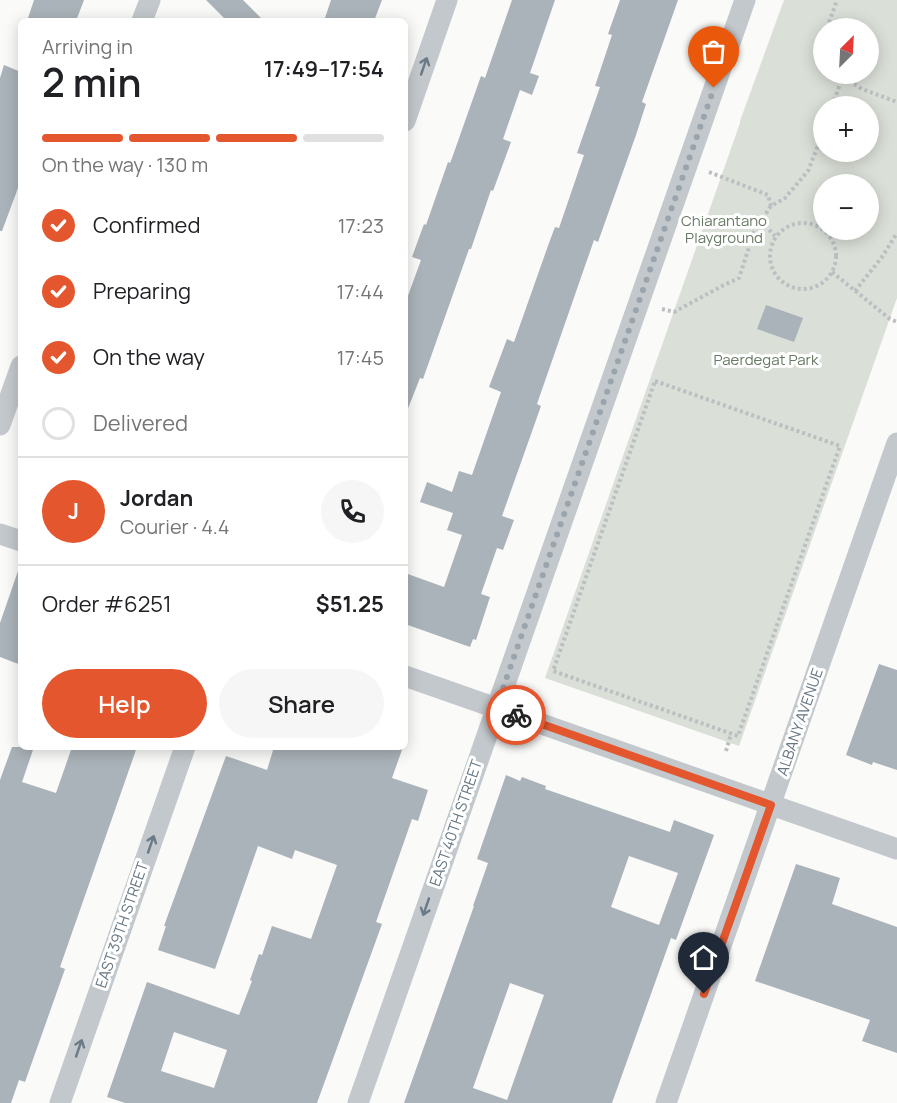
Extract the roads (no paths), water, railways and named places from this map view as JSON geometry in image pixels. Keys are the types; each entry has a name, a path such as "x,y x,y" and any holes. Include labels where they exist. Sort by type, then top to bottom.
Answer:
{"street":[{"path":"143,18 150,0"},
{"path":"408,112 447,0"},
{"name":"EAST 40TH STREET","path":"358,1103 745,0"},
{"path":"0,425 18,374"},
{"name":"ALBANY AVENUE","path":"666,1103 897,443"},
{"path":"0,534 18,541"},
{"path":"408,677 897,849"},
{"name":"EAST 39TH STREET","path":"60,1103 184,750"}],"park label":[{"name":"Chiarantano Playground","path":"724,230"},
{"name":"Paerdegat Park","path":"766,360"}]}
